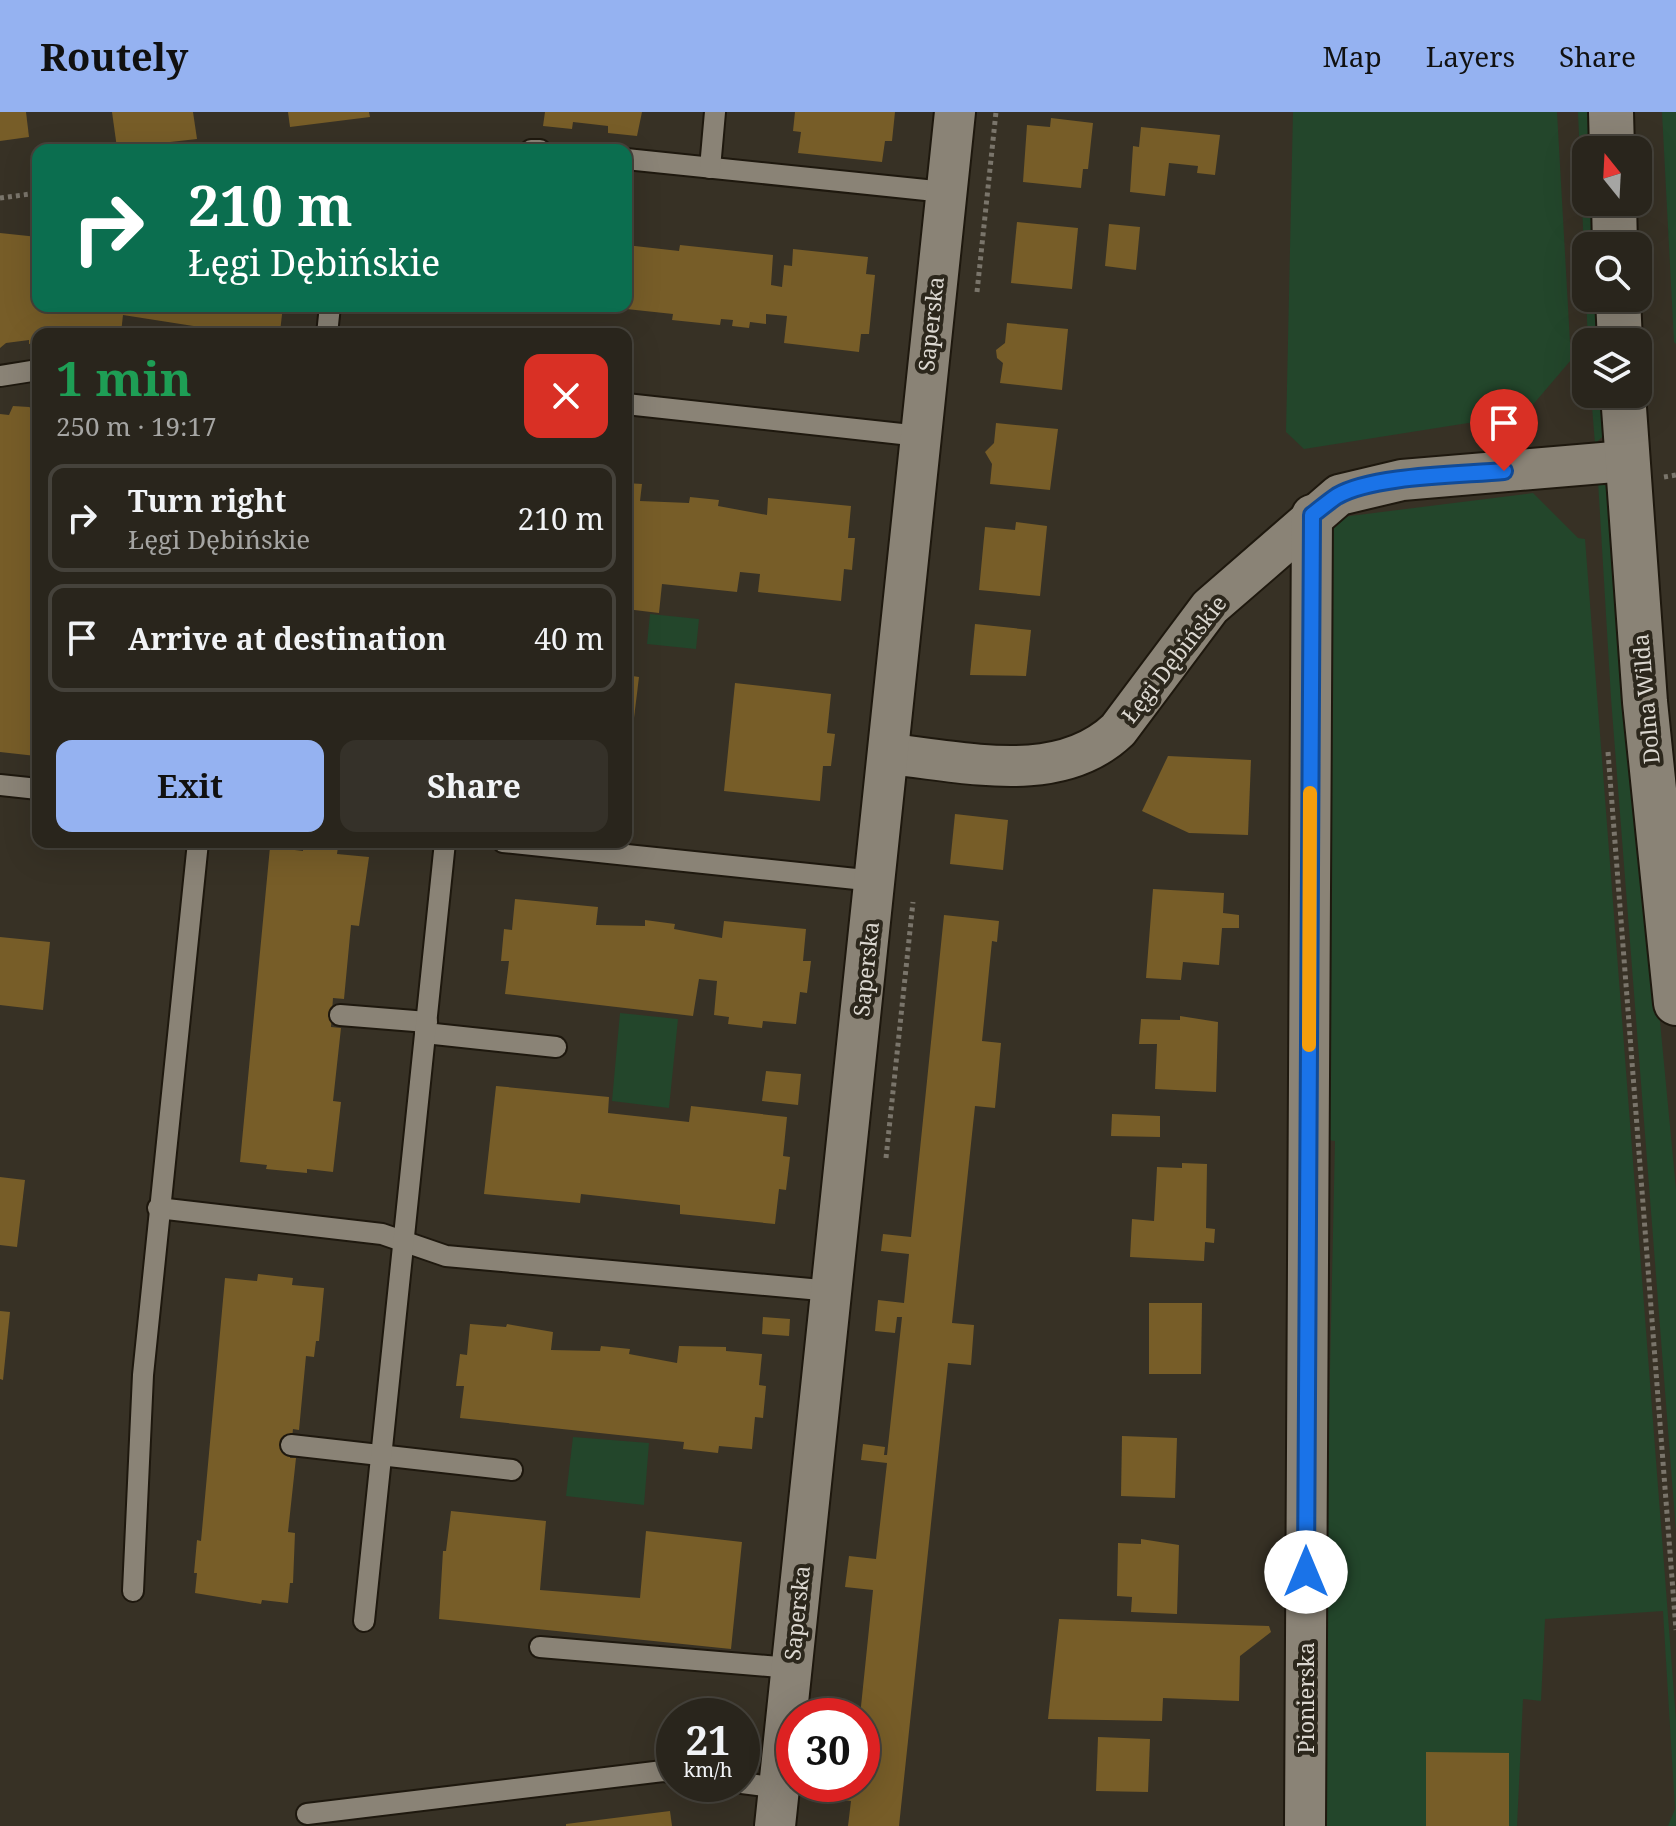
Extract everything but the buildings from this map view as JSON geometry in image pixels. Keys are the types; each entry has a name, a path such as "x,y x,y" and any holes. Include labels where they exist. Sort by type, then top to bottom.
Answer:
{"main road":[{"path":"1598,136 1611,112"},
{"name":"Dolna Wilda","path":"1608,408 1626,461 1645,702 1676,1003"}],"street":[{"name":"Saperska","path":"765,1799 791,1668 955,112"},
{"name":"Łęgi Dębińskie","path":"888,754 1035,767 1059,763 1104,743 1118,730 1210,607 1312,515 1339,495 1402,480 1626,461"},
{"name":"Pionierska","path":"1305,1826 1312,515"}],"lane":[{"path":"710,168 715,112"},
{"path":"632,160 945,192"},
{"path":"0,376 32,371"},
{"path":"632,405 920,436"},
{"path":"0,785 32,788"},
{"path":"133,1591 143,1375 197,848"},
{"path":"364,1621 444,848"},
{"path":"560,848 875,881"},
{"path":"340,1015 556,1047"},
{"path":"158,1208 360,1231 404,1241 446,1256 832,1291"},
{"path":"291,1445 512,1470"},
{"path":"540,1647 791,1668"},
{"path":"307,1814 656,1772"}],"path":[{"path":"0,198 32,194"},
{"path":"1607,746 1676,1630"}],"green space":[{"path":"1293,112 1557,112 1571,360 1525,414 1304,449 1286,432"},
{"path":"1578,112 1593,112 1594,136 1579,136"},
{"path":"1662,112 1676,112 1676,344 1674,342"},
{"path":"1583,216 1596,216 1597,232 1583,232"},
{"path":"1587,312 1600,312 1600,328 1587,328"},
{"path":"1592,408 1604,408 1605,434 1595,444"},
{"path":"1598,481 1609,488 1676,1189 1676,1532 1611,698"},
{"path":"1533,493 1578,538 1585,539 1676,1720 1676,1826 1668,1826 1675,1809 1663,1611 1545,1619 1541,1701 1523,1699 1517,1826 1320,1826 1335,1141 1313,1138 1330,530 1342,517"},
{"path":"650,614 699,619 696,649 647,644"},
{"path":"620,1013 678,1019 669,1108 612,1101"},
{"path":"573,1437 649,1443 644,1505 566,1496"}],"slow traffic":[{"path":"1309,1045 1310,793"}],"route":[{"path":"1306,1572 1312,515 1339,495 1364,488 1402,480 1504,471"}]}
